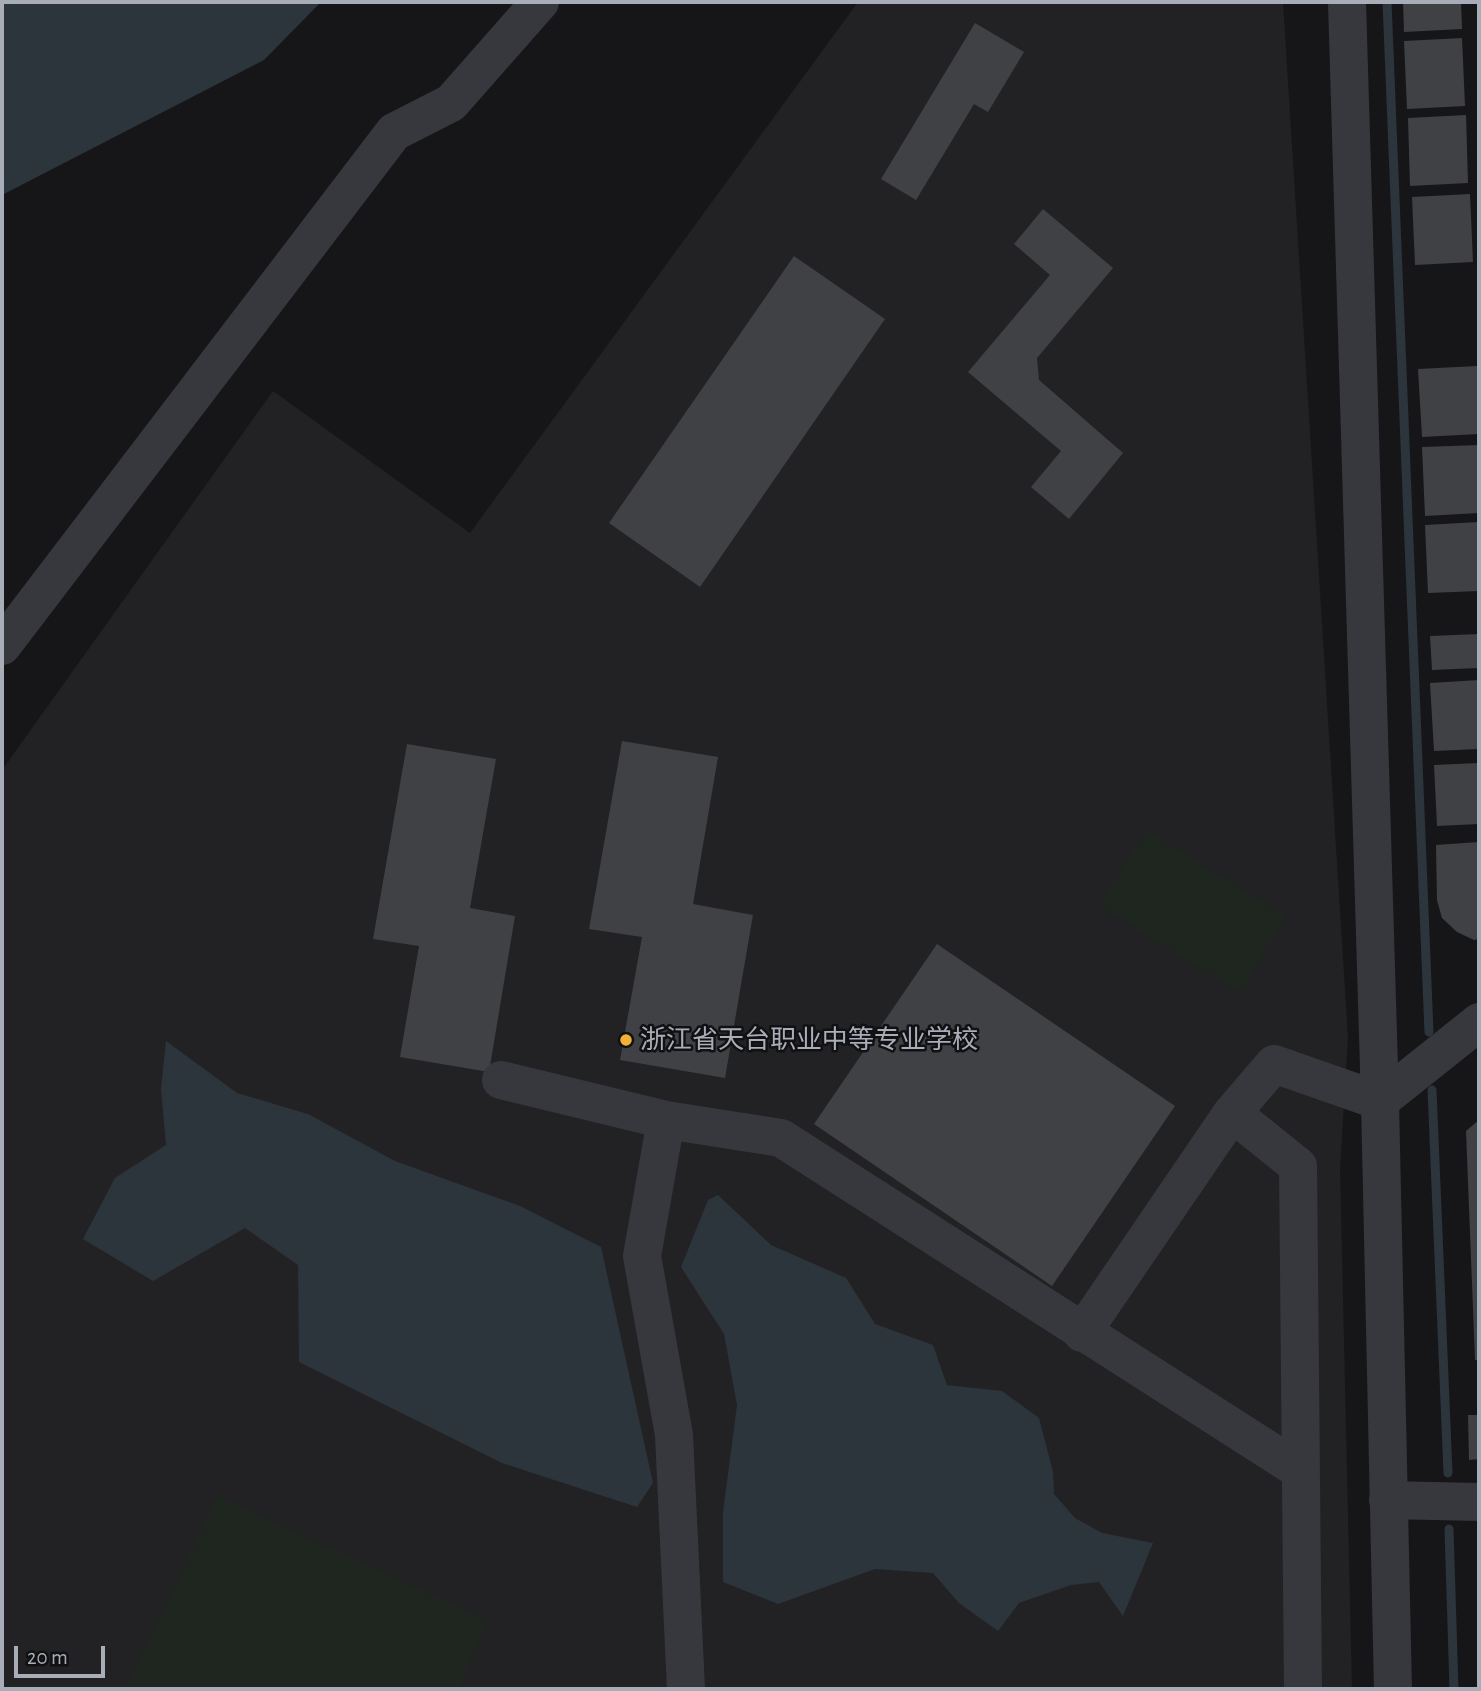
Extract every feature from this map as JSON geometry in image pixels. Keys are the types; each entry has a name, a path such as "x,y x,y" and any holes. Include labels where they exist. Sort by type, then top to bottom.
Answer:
{"street":[{"path":"2,646 394,132 451,103 540,2"},
{"path":"1347,2 1380,1101 1393,1689"},
{"path":"1380,1101 1479,1022"},
{"path":"1082,1333 1232,1113 1274,1064 1380,1101"},
{"path":"501,1080 666,1120 781,1138 1301,1471"},
{"path":"1232,1113 1298,1167 1303,1689"},
{"path":"666,1120 642,1256 674,1435 686,1689"},
{"path":"1388,1500 1479,1502"}],"shaded area":[{"path":"2,2 321,2 264,60 2,195"},
{"name":"浙江省天台职业中等专业学校","path":"858,2 1283,2 1348,1038 1340,1168 1352,1689 2,1689 2,770 273,391 470,533"},
{"path":"1146,830 1286,916 1240,993 1099,906"},
{"path":"166,1041 237,1093 308,1114 395,1161 520,1206 601,1247 653,1483 637,1507 502,1463 299,1362 298,1265 245,1228 153,1281 83,1239 115,1178 166,1145 161,1088"},
{"path":"718,1195 771,1245 846,1278 875,1324 933,1345 947,1385 1002,1391 1039,1418 1053,1472 1054,1494 1075,1518 1102,1533 1153,1543 1123,1616 1099,1582 1071,1585 1019,1603 998,1631 959,1603 933,1573 875,1569 778,1604 723,1582 723,1512 737,1405 724,1334 681,1267 708,1200"},
{"path":"218,1496 487,1620 458,1689 125,1689"}],"building":[{"path":"1403,2 1461,2 1462,29 1404,32"},
{"path":"975,23 1024,52 988,112 974,104 916,200 881,179"},
{"path":"1462,38 1465,106 1407,109 1404,41"},
{"path":"1466,115 1468,183 1410,186 1408,118"},
{"path":"1470,194 1473,262 1415,265 1412,197"},
{"path":"1043,209 1113,268 1037,358 1039,380 1123,453 1069,519 1031,487 1061,451 968,372 1050,275 1014,244"},
{"path":"794,256 885,319 700,587 609,523"},
{"path":"1477,366 1479,434 1422,437 1418,369"},
{"path":"1479,445 1479,513 1425,516 1422,447"},
{"path":"1479,522 1479,591 1428,593 1425,525"},
{"path":"1479,634 1479,668 1432,670 1430,636"},
{"path":"1479,680 1479,749 1434,751 1430,683"},
{"path":"622,741 718,757 693,904 753,915 725,1078 620,1060 642,937 589,929"},
{"path":"407,744 496,759 470,908 515,916 489,1072 400,1057 419,946 373,939"},
{"path":"1479,763 1479,824 1437,826 1434,765"},
{"path":"1479,842 1479,939 1474,940 1457,932 1442,918 1437,900 1436,845"},
{"path":"937,944 1175,1106 1052,1286 814,1124"},
{"path":"1479,1120 1479,1360 1475,1360 1466,1131"},
{"path":"1468,1415 1479,1415 1479,1459 1469,1460"}],"waterway":[{"path":"1387,2 1429,1032"},
{"path":"1432,1090 1448,1473"},
{"path":"1449,1529 1454,1689"}],"place":[{"name":"浙江省天台职业中等专业学校","path":"626,1040"}]}
